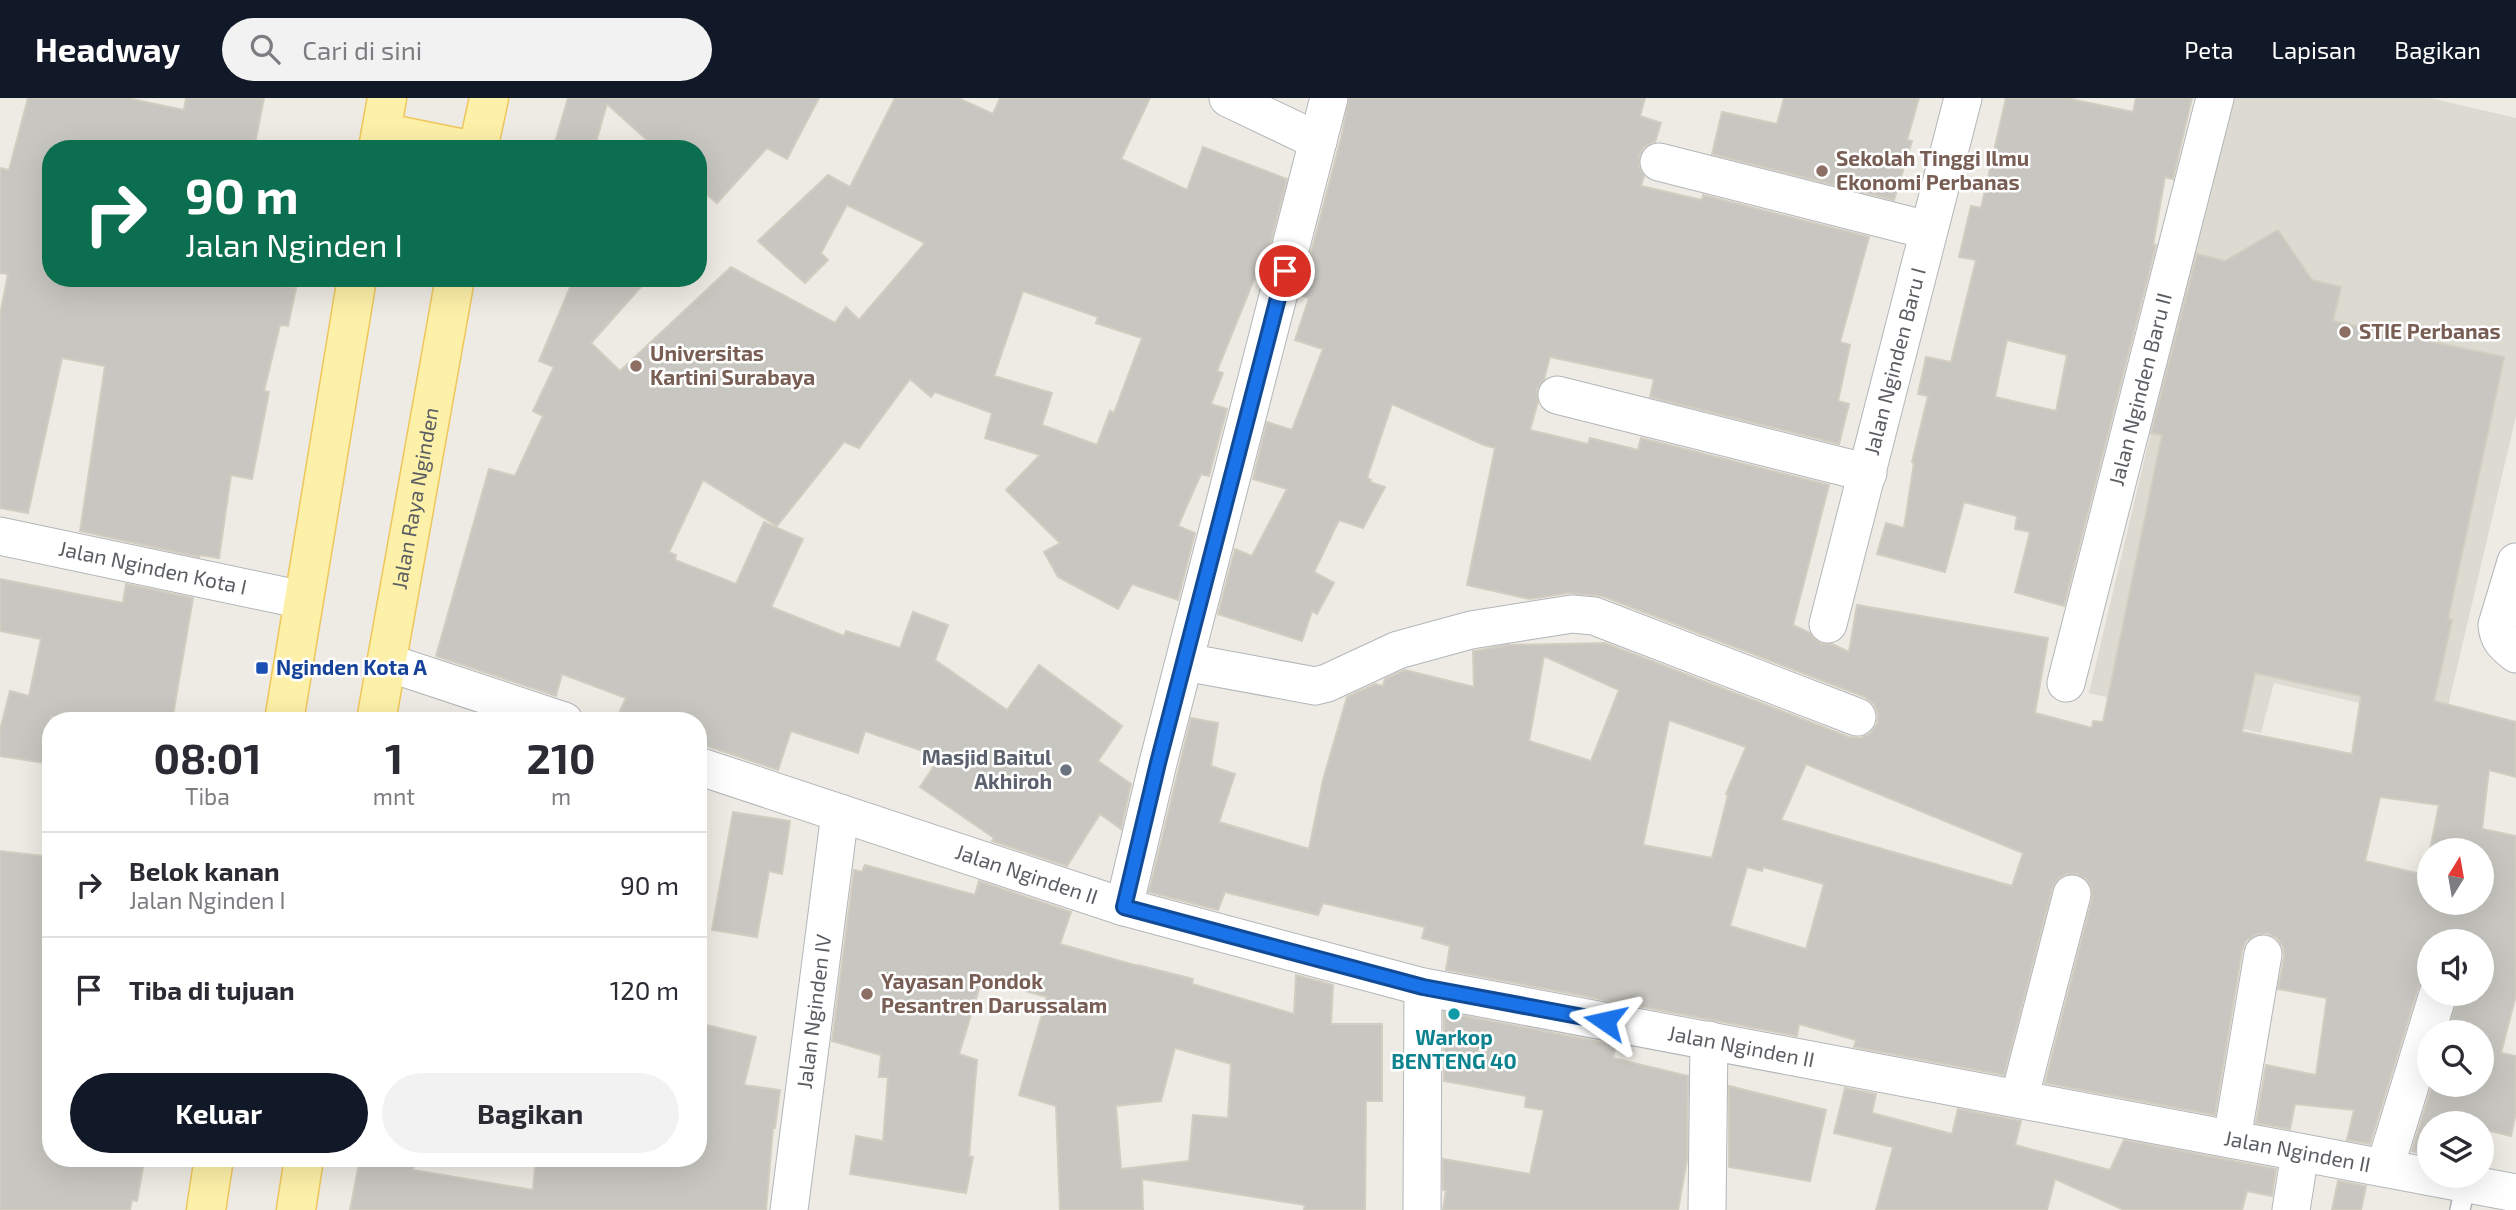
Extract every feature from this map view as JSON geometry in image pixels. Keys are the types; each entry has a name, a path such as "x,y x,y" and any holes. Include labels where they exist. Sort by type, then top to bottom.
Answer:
{"main road":[{"path":"480,140 489,98"},
{"path":"382,126 433,140"},
{"path":"285,712 355,287"},
{"name":"Jalan Raya Nginden","path":"378,712 453,287"},
{"path":"206,1210 213,1167"},
{"path":"296,1210 303,1167"}],"street":[{"path":"1228,98 1318,141"},
{"path":"1124,907 1158,763 1329,98"},
{"name":"Jalan Nginden Baru I","path":"1828,624 1963,98"},
{"name":"Jalan Nginden Baru II","path":"2066,682 2215,98"},
{"path":"1659,162 1927,230"},
{"path":"1557,395 1868,473"},
{"name":"Jalan Nginden Kota I","path":"0,536 303,600"},
{"path":"2516,562 2497,625 2501,641 2516,654"},
{"path":"1185,662 1315,686 1398,650 1471,630 1572,614 1594,616 1857,717"},
{"path":"386,662 537,712"},
{"name":"Jalan Nginden II","path":"707,769 1124,907 1423,987 2385,1167 2463,1197 2516,1193"},
{"name":"Jalan Nginden IV","path":"789,1210 840,813"},
{"path":"2019,1099 2072,894"},
{"path":"2232,1139 2263,954"},
{"path":"1422,1210 1423,987"},
{"path":"2385,1167 2434,1006"},
{"path":"1707,1210 1709,1040"},
{"path":"2291,1210 2300,1153"}],"shaded area":[{"name":"STIE Perbanas","path":"2230,98 2430,98 2516,118 2516,416 2444,723 2274,683 2261,733 2089,693"}],"building":[{"path":"28,98 127,98 184,110 186,98 264,98 256,140 42,140 42,287 296,288 288,326 280,325 264,391 269,392 252,479 231,475 219,558 199,557 80,531 105,366 62,358 28,513 0,508 0,315 8,274 0,273 0,168 9,170"},
{"path":"568,98 819,98 787,159 767,148 717,203 707,195 707,140 647,140 607,104 597,140 556,140"},
{"path":"895,98 958,98 993,114 1000,98 1150,98 1121,159 1187,190 1203,147 1287,179 1261,279 1255,277 1217,371 1223,373 1211,404 1227,409 1209,476 1201,474 1178,526 1195,533 1178,600 1132,584 1118,609 1058,577 1044,552 1060,543 1006,490 1040,455 985,438 992,413 935,392 931,397 910,379 859,448 844,442 777,526 703,480 669,552 676,555 675,560 736,584 764,522 803,539 771,607 844,636 846,631 900,648 913,612 948,625 935,660 1007,710 1039,665 1122,726 1098,761 1131,784 1121,829 1100,814 1067,866 992,841 994,838 920,787 940,757 865,731 858,753 791,731 778,770 707,746 707,712 622,712 620,711 626,698 562,674 556,696 436,656 489,469 515,476 543,416 533,411 554,367 539,361 570,287 641,287 591,343 620,371 731,267 835,323 846,307 859,320 925,243 847,205 821,253 828,260 805,283 758,241 828,175 850,187","holes":["1023,291 1098,317 1096,323 1142,338 1114,413 1110,411 1097,445 1042,425 1052,393 994,376"]},
{"path":"1349,98 1645,98 1640,116 1661,123 1655,142 1644,147 1639,156 1639,167 1644,176 1641,186 1702,200 1703,195 1869,237 1840,342 1850,345 1838,401 1849,404 1839,444 1650,397 1654,379 1550,357 1544,379 1537,389 1538,402 1530,430 1588,444 1590,438 1638,450 1641,438 1829,485 1793,625 1810,633 1822,644 1832,644 1849,652 1857,605 2048,638 2035,713 2092,728 2093,721 2103,722 2162,435 2151,433 2197,254 2225,261 2278,230 2312,280 2341,287 2333,321 2504,357 2448,619 2452,620 2434,701 2516,722 2516,777 2489,770 2482,829 2516,836 2516,995 2501,1053 2516,1056 2516,1112 2511,1136 2494,1132 2494,1111 2424,1111 2428,1097 2494,1097 2494,1020 2451,1020 2455,1006 2494,1006 2494,929 2417,929 2417,991 2370,1144 2347,1140 2354,1110 2295,1104 2290,1129 2256,1123 2266,1065 2316,1075 2327,998 2278,989 2284,957 2283,947 2277,938 2267,933 2255,935 2246,941 2242,951 2215,1115 2045,1083 2092,899 2092,889 2087,880 2077,874 2067,874 2058,879 2052,889 2004,1075 1854,1047 1856,1040 1799,1024 1797,1036 1446,970 1450,946 1422,938 1425,927 1323,903 1318,915 1225,892 1218,910 1149,892 1191,718 1218,723 1211,766 1235,774 1219,822 1309,849 1323,780 1347,697 1375,684 1383,686 1385,679 1405,670 1474,687 1473,651 1507,645 1605,643 1849,737 1860,738 1870,734 1877,724 1878,714 1874,704 1865,697 1602,596 1569,593 1530,599 1467,585 1495,448 1392,404 1367,478 1370,482 1385,487 1363,528 1339,520 1314,572 1334,583 1317,614 1312,611 1302,641 1218,614 1235,549 1252,556 1287,489 1253,479 1267,422 1292,430 1323,349 1295,340 1309,298 1300,295","holes":["1544,656 1619,690 1591,761 1529,741","2255,673 2361,696 2352,754 2242,732","1669,720 1746,747 1726,794 1728,795 1712,858 1643,845","1806,764 2023,853 2012,886 1781,820","1747,867 1762,871 1763,867 1824,884 1806,949 1730,926"]},
{"path":"1784,98 1919,98 1907,140 1912,141 1894,200 1712,154 1722,112 1777,124"},
{"path":"2006,98 2066,98 2133,112 2136,98 2192,98 2173,179 2165,177 2153,245 2156,245 2064,606 2015,592 2030,532 2015,529 2017,516 1964,502 1945,572 1877,554 1886,523 1904,528 1914,463 1912,462 1928,396 1918,394 1926,357 1951,362 1976,260 1959,257 1971,206 1981,208","holes":["2007,340 2067,355 2056,411 1995,397"]},
{"path":"0,579 123,603 126,584 193,598 174,712 42,712 42,763 0,756 0,730 10,691 29,696 41,639 0,631"},
{"path":"733,812 790,821 782,874 769,871 757,937 712,930"},
{"path":"0,851 42,856 42,1167 143,1167 137,1201 132,1200 130,1210 0,1210"},
{"path":"865,865 975,895 979,881 1071,912 1060,944 1193,979 1192,984 1294,1014 1296,975 1333,985 1331,1024 1382,1024 1382,1101 1366,1101 1365,1210 1304,1210 1305,1205 1142,1179 1143,1210 1060,1210 1056,1106 1019,1095 1047,997 982,979 959,1054 977,1060 969,1156 973,1157 966,1193 850,1174 856,1136 883,1141 888,1077 879,1077 881,1055 832,1041 854,870 862,872","holes":["1175,1048 1231,1064 1228,1118 1193,1115 1189,1161 1121,1169 1116,1106 1161,1101"]},
{"path":"1444,1012 1616,1045 1613,1058 1688,1076 1687,1160 1678,1210 1443,1210 1446,1190 1443,1190 1443,1159 1530,1174 1544,1110 1525,1107 1526,1096 1444,1081"},
{"path":"707,1025 756,1037 744,1085 780,1090 773,1128 766,1210 350,1210 358,1167 414,1167 413,1170 533,1190 535,1167 707,1167"},
{"path":"1729,1086 1826,1110 1810,1181 1729,1167"},
{"path":"1845,1088 1876,1094 1872,1113 1952,1134 1958,1109 2021,1121 2015,1145 2110,1170 2124,1140 2276,1169 2272,1196 2247,1191 2242,1210 2124,1210 2055,1179 2047,1210 1876,1210 1893,1147 1834,1133"},
{"path":"2417,1134 2417,1152 2412,1151"},
{"path":"2338,1181 2366,1186 2361,1210 2332,1210"}],"place":[{"name":"Sekolah Tinggi Ilmu Ekonomi Perbanas","path":"1822,171"},
{"name":"STIE Perbanas","path":"2345,332"},
{"name":"Universitas Kartini Surabaya","path":"636,366"},
{"name":"Nginden Kota A","path":"262,668"},
{"name":"Masjid Baitul Akhiroh","path":"1066,770"},
{"name":"Yayasan Pondok Pesantren Darussalam","path":"867,994"},
{"name":"Warkop BENTENG 40","path":"1454,1014"}],"route":[{"path":"1285,271 1158,763 1124,907 1423,987 1605,1021"}]}
